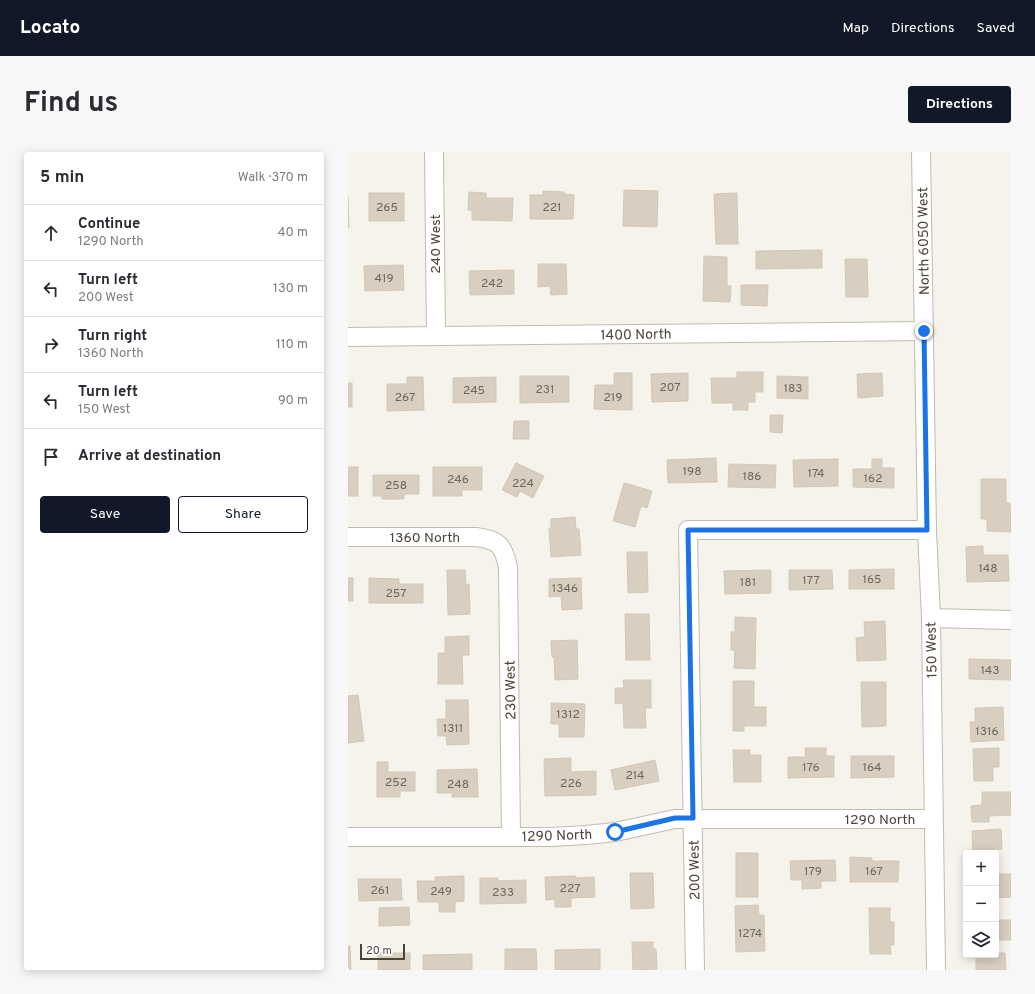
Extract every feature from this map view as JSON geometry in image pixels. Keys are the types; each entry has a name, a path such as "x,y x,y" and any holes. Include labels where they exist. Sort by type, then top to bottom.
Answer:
{"street":[{"name":"240 West","path":"434,152 436,336"},
{"name":"North 6050 West","path":"921,152 924,331"},
{"name":"1400 North","path":"348,337 924,331"},
{"name":"150 West","path":"924,331 927,530 931,618 936,970"},
{"name":"200 West","path":"695,970 688,530 927,530"},
{"name":"1360 North","path":"348,537 476,537 488,538 500,545"},
{"name":"230 West","path":"500,545 505,555 508,567 511,837"},
{"path":"931,618 1011,620"},
{"name":"1290 North","path":"348,837 511,837 586,835 615,832 675,818 933,818"}],"building":[{"path":"624,190 658,191 657,227 623,226"},
{"path":"543,191 564,192 564,194 574,195 573,219 530,219 530,195 543,195"},
{"path":"469,192 486,193 486,198 513,198 512,221 472,220 472,210 468,210"},
{"path":"369,193 404,193 404,221 369,221"},
{"path":"737,193 738,244 716,244 714,194"},
{"path":"348,197 349,228 348,228"},
{"path":"822,250 822,268 756,269 756,251"},
{"path":"704,256 727,257 727,286 731,286 730,302 703,301"},
{"path":"845,259 867,259 868,297 846,297"},
{"path":"538,264 566,264 567,294 551,295 550,286 538,287"},
{"path":"403,265 404,290 365,291 364,266"},
{"path":"514,270 514,294 470,295 469,271"},
{"path":"741,285 768,285 767,306 741,305"},
{"path":"737,372 763,372 763,392 755,392 755,402 748,402 748,410 733,410 733,403 712,403 711,378 737,378"},
{"path":"614,373 632,373 632,410 594,409 595,385 614,385"},
{"path":"688,373 688,401 652,402 651,374"},
{"path":"882,373 883,396 858,398 857,374"},
{"path":"520,376 569,376 569,402 520,403"},
{"path":"777,376 808,377 808,399 777,398"},
{"path":"407,377 423,377 424,410 387,411 387,384 407,384"},
{"path":"496,377 496,402 453,403 453,378"},
{"path":"348,383 352,383 352,407 348,407"},
{"path":"770,415 783,415 782,433 770,432"},
{"path":"514,421 529,421 529,439 513,439"},
{"path":"716,458 717,482 668,483 667,460"},
{"path":"838,459 838,486 794,487 793,460"},
{"path":"872,459 882,459 882,468 894,468 894,488 853,487 853,469 872,469"},
{"path":"516,463 544,476 533,498 520,491 517,497 502,490"},
{"path":"729,464 776,465 775,488 728,487"},
{"path":"348,467 358,467 358,496 348,496"},
{"path":"433,467 482,467 482,490 462,490 462,496 433,496"},
{"path":"373,475 419,475 419,494 404,494 404,499 382,499 382,496 373,496"},
{"path":"981,479 1006,479 1006,503 1010,503 1011,532 987,531 987,519 981,519"},
{"path":"624,483 652,491 647,508 641,506 635,527 613,521"},
{"path":"575,517 576,529 579,529 581,555 551,557 549,528 551,528 551,519"},
{"path":"983,546 983,555 1008,555 1009,581 967,582 966,547"},
{"path":"627,552 647,552 648,592 628,593"},
{"path":"894,569 894,589 849,589 849,570"},
{"path":"447,570 465,570 466,585 469,584 470,614 448,615"},
{"path":"771,570 771,593 725,594 724,571"},
{"path":"789,570 832,570 833,589 789,590"},
{"path":"348,578 353,578 353,601 348,601"},
{"path":"369,578 399,579 399,584 423,584 423,603 369,603"},
{"path":"581,578 582,609 562,610 561,596 549,597 549,579"},
{"path":"625,614 649,614 650,660 626,660"},
{"path":"735,617 756,618 755,669 734,668 735,650 731,650 731,632 735,632"},
{"path":"885,621 886,660 857,661 856,638 865,637 864,622"},
{"path":"469,636 469,655 462,655 463,684 438,684 438,653 445,653 445,637"},
{"path":"577,640 578,679 555,680 554,657 552,657 551,641"},
{"path":"969,659 1011,660 1011,680 969,679"},
{"path":"623,680 651,680 651,708 645,708 646,728 624,728 623,703 615,704 615,688 624,688"},
{"path":"733,681 754,681 754,707 766,707 766,726 744,726 744,731 733,731"},
{"path":"861,682 886,682 886,726 862,727"},
{"path":"358,695 364,741 348,743 348,696"},
{"path":"446,700 468,700 469,744 447,745 446,736 438,736 437,719 446,719"},
{"path":"551,703 585,704 584,737 559,737 559,724 551,724"},
{"path":"1003,707 1004,740 971,742 970,722 975,722 975,708"},
{"path":"805,748 826,748 826,756 834,756 834,777 788,778 788,757 806,757"},
{"path":"999,748 999,767 993,767 993,781 974,781 973,749"},
{"path":"733,750 750,750 750,755 761,755 761,782 734,782"},
{"path":"851,756 894,756 894,777 851,778"},
{"path":"571,758 571,772 596,771 596,795 545,796 544,759"},
{"path":"655,760 659,781 615,790 611,770"},
{"path":"377,762 388,762 388,772 415,772 415,791 400,791 400,797 377,797"},
{"path":"477,769 478,797 452,797 452,793 437,793 437,770"},
{"path":"982,792 1011,792 1011,815 989,816 989,822 972,822 971,806 982,805"},
{"path":"1001,829 1002,849 973,850 972,831"},
{"path":"736,853 758,853 758,897 736,897"},
{"path":"850,857 872,858 872,861 899,861 898,882 850,882"},
{"path":"835,860 836,881 821,881 821,888 802,889 802,880 791,880 790,861"},
{"path":"630,873 653,873 654,908 631,909"},
{"path":"999,874 1011,874 1011,897 999,898"},
{"path":"464,876 464,901 455,902 455,912 439,912 439,902 418,902 417,881 435,881 435,877"},
{"path":"576,876 576,878 594,877 595,897 571,898 571,907 555,907 555,899 546,900 545,877"},
{"path":"480,878 498,878 498,881 526,880 526,903 480,904"},
{"path":"358,879 401,879 402,900 359,901"},
{"path":"758,905 759,915 764,915 765,951 736,952 735,906"},
{"path":"409,907 410,925 379,926 379,908"},
{"path":"869,908 890,908 890,922 894,922 894,945 890,945 891,954 870,954"},
{"path":"999,920 1011,920 1011,940 999,940"},
{"path":"632,942 653,942 653,949 656,949 657,969 633,970"},
{"path":"348,946 350,946 351,970 348,970"},
{"path":"505,949 536,949 537,970 505,970"},
{"path":"600,949 600,970 555,970 555,950"},
{"path":"378,953 410,953 410,970 378,970"},
{"path":"999,953 1005,953 1006,970 976,970 976,958 999,958"},
{"path":"472,954 472,970 423,970 423,955"}],"route":[{"path":"615,832 675,818 693,818 688,530 927,530 924,331"}]}
